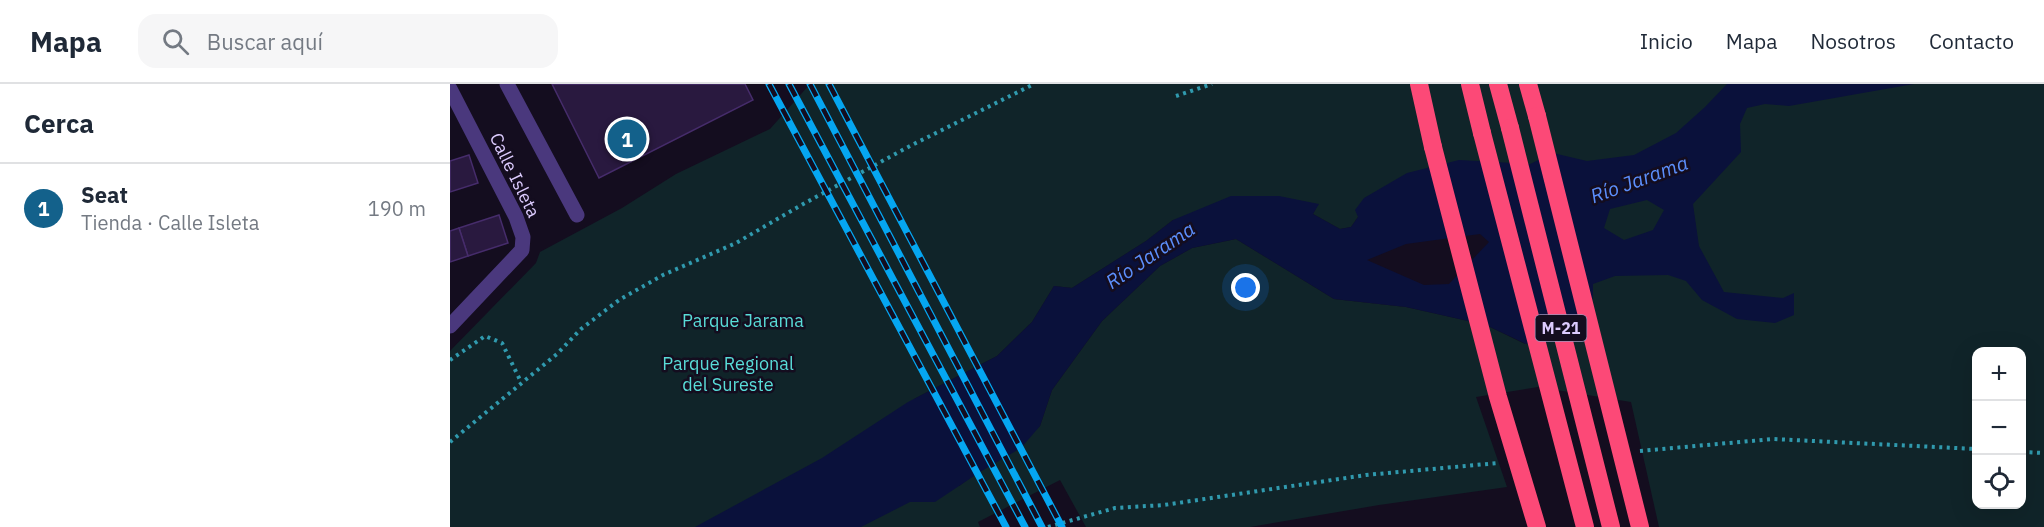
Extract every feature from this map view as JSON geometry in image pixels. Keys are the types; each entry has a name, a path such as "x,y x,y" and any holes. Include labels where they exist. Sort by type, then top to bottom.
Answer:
{"highway":[{"path":"1419,84 1433,147 1498,397 1537,527"},
{"name":"M-21","path":"1470,84 1585,527"},
{"name":"M-21","path":"1498,84 1611,527"},
{"path":"1528,84 1640,527"}],"street":[{"path":"507,84 577,215"},
{"name":"Calle Isleta","path":"450,89 505,193 523,237 522,250 450,326"}],"path":[{"path":"450,442 557,354 581,329 619,300 663,275 736,243 899,152 1034,84"},
{"path":"1176,96 1212,84"},
{"path":"450,360 485,336 502,343 522,382"},
{"path":"2026,452 2044,453"}],"green space":[{"path":"810,84 2044,84 2044,527 1659,527 1631,402 1538,387 1476,397 1507,487 1379,505 1250,527 1086,527 1060,480 978,522 980,527 450,527 450,351 536,263 540,252 622,208 676,174 770,129","holes":["1385,187 1501,238 1525,344 1486,325 1406,307 1334,299 1236,239 1192,248 1160,266 1102,321 1052,390 1040,426 959,486 914,399 997,356 1032,322 1054,286 1072,288 1146,241 1173,220 1318,204 1313,214 1340,229 1351,227 1358,217 1365,198"]}],"water":[{"name":"Río Jarama","path":"1727,84 1914,84 1789,106 1765,104 1747,108 1740,124 1741,152 1693,204 1699,246 1724,292 1783,298 1794,293 1794,315 1775,323 1737,319 1702,300 1686,281 1668,275 1615,276 1593,284 1593,297 1584,323 1564,336 1526,344 1486,325 1406,307 1334,299 1236,239 1192,248 1160,266 1102,321 1052,390 1040,426 1021,448 935,502 910,502 861,527 695,527 822,458 908,402 997,356 1032,322 1054,286 1072,288 1146,241 1173,220 1231,196 1279,196 1319,204 1313,214 1340,229 1351,227 1358,217 1355,210 1364,198 1407,173 1459,160 1530,164 1553,153 1587,161 1634,155 1676,133","holes":["1647,200 1664,210 1653,230 1624,240 1604,228 1610,209","1480,234 1489,242 1449,284 1424,285 1367,260 1406,244"]}],"building":[{"path":"552,84 745,84 753,100 599,178"},
{"path":"469,155 478,183 450,192 450,161"},
{"path":"499,215 508,243 468,256 459,228"},
{"path":"459,228 468,256 450,262 450,231"}],"railway":[{"path":"769,84 1006,527"},
{"path":"789,84 1025,527"},
{"path":"810,84 1042,527"},
{"path":"829,84 1062,527"}],"place":[{"name":"Seat","path":"627,139"}],"park label":[{"name":"Parque Jarama","path":"743,320"},
{"name":"Parque Regional del Sureste","path":"728,373"}]}
